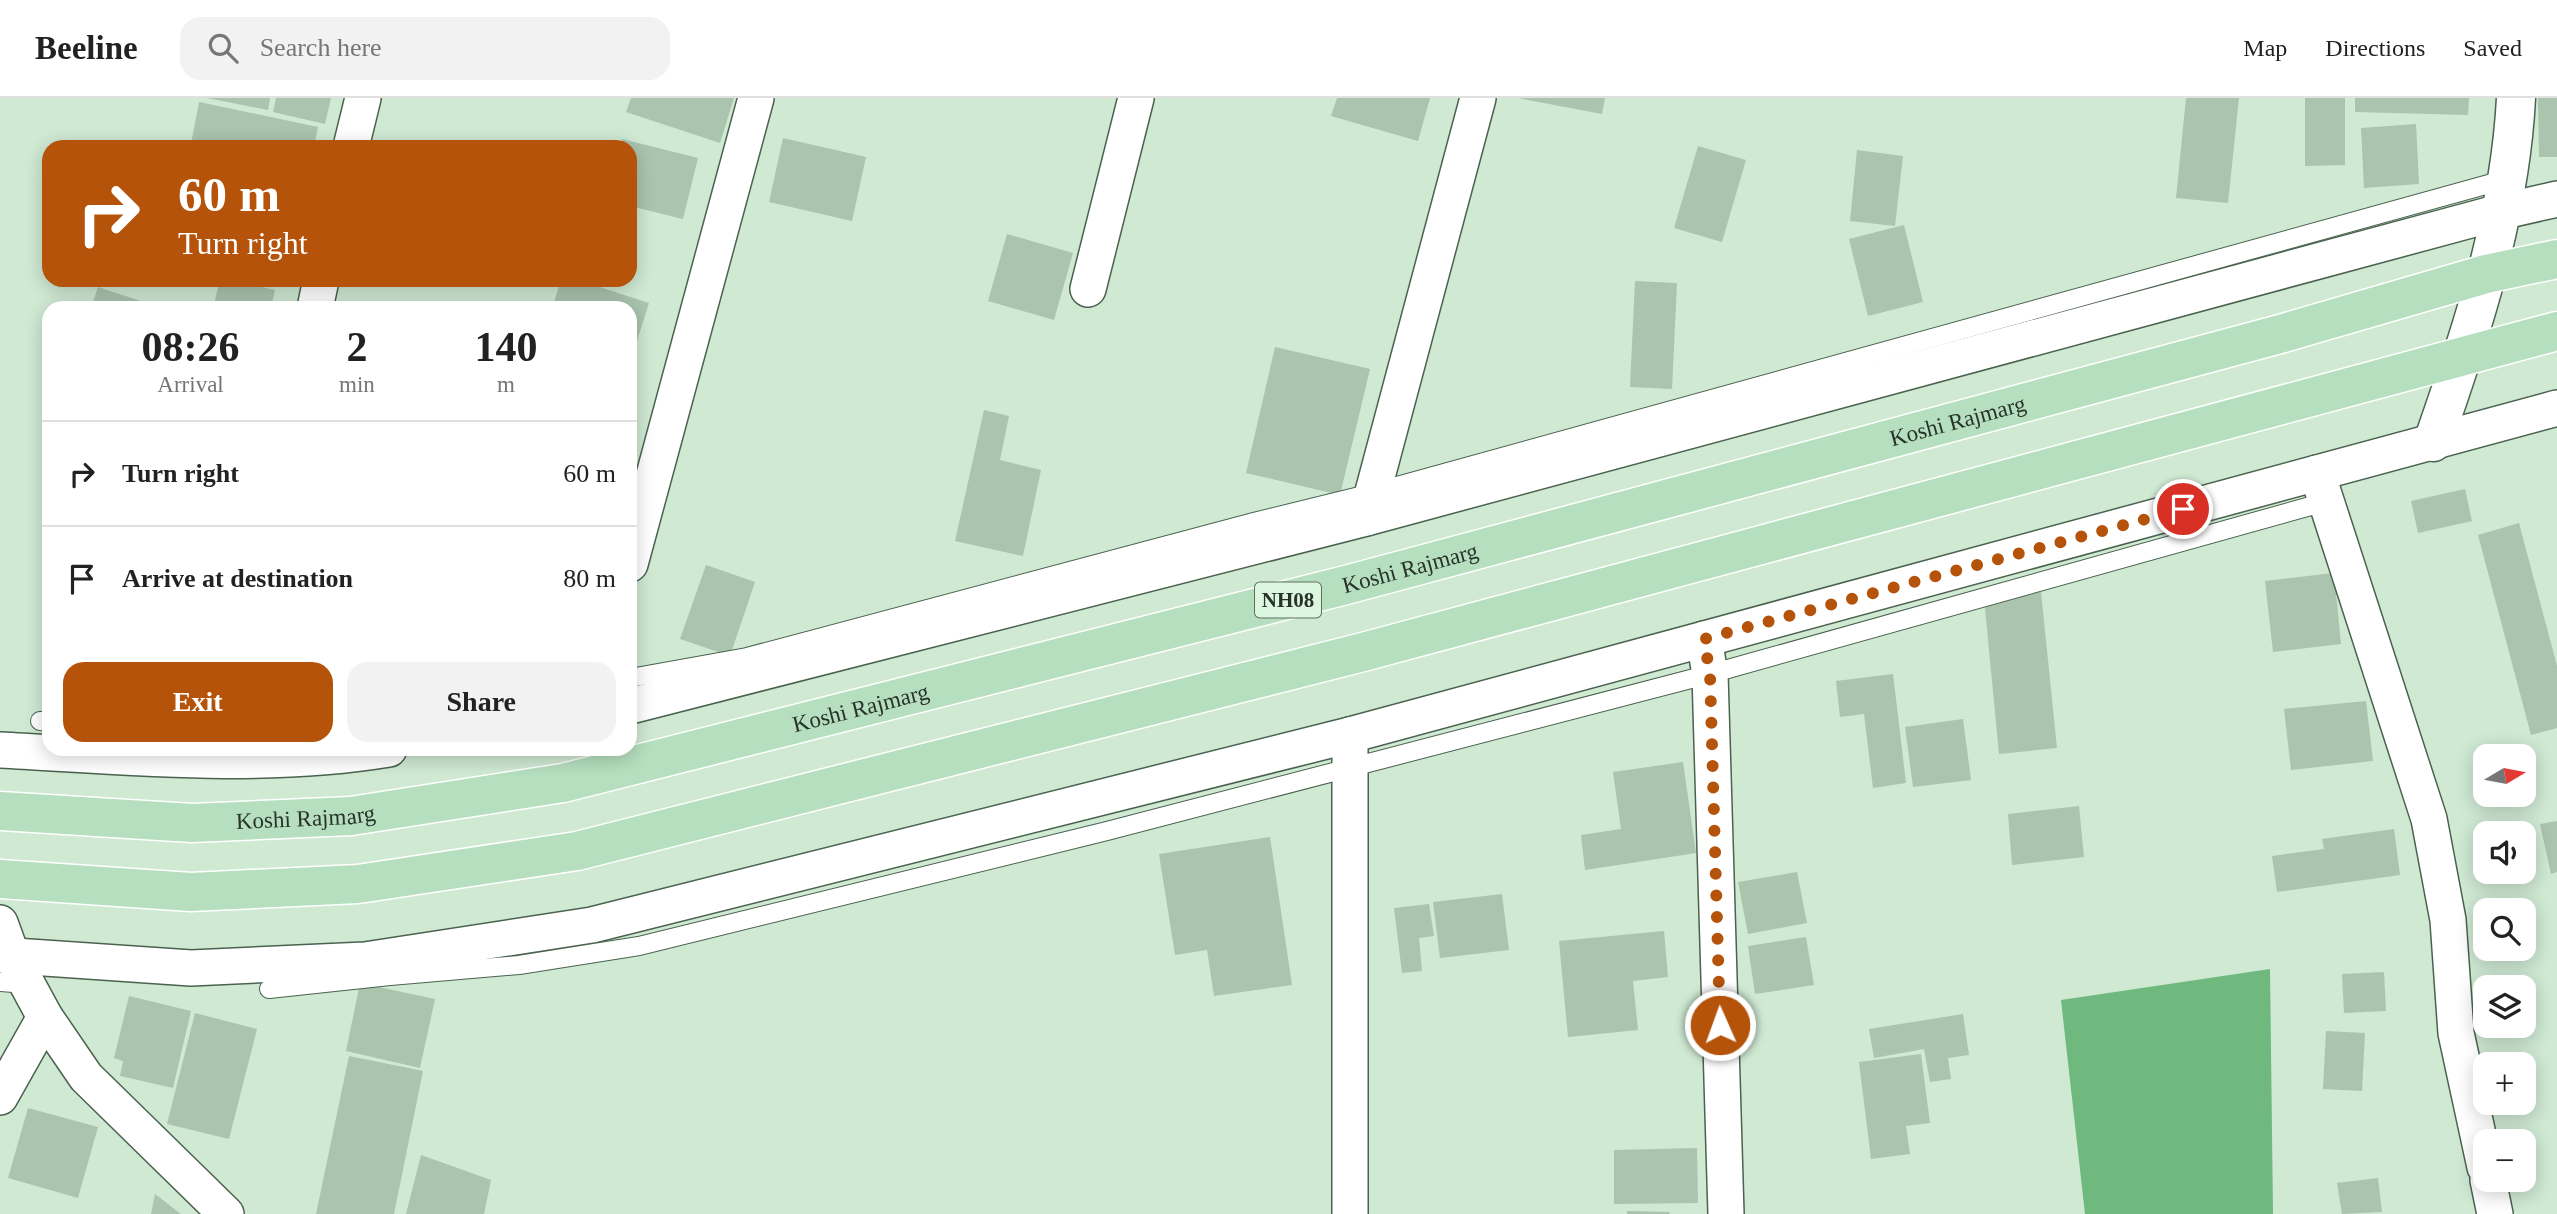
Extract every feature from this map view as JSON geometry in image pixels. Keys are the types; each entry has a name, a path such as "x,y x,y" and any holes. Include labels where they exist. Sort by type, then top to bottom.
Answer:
{"main road":[{"name":"Koshi Rajmarg","path":"0,811 192,823 351,816 563,783 1346,586 2266,338 2486,274 2557,258"},
{"path":"0,879 191,892 358,884 577,851 1363,652 2557,331"}],"street":[{"path":"353,140 363,98"},
{"path":"637,538 756,98"},
{"path":"1088,289 1136,98"},
{"path":"1369,505 1478,98"},
{"path":"2433,442 2463,356 2486,274 2504,195 2516,98"},
{"path":"637,704 2504,195 2557,199"},
{"path":"10,969 191,968 365,960 592,925 1350,752 1704,639 2321,487 2433,442 2557,408"},
{"path":"2321,487 2429,819 2448,920 2456,1033 2477,1129"},
{"path":"1704,639 1710,674 1726,1214"},
{"path":"0,750 42,751"},
{"path":"1350,752 1350,1214"},
{"path":"0,923 10,969 86,1077 226,1214"},
{"path":"0,1097 45,1017"},
{"path":"2491,1192 2496,1214"}],"lane":[{"path":"269,989 390,975 519,965 639,946 1107,831 1350,752 1710,674 2321,487"},
{"path":"637,677 747,657 1254,522 1369,505"}],"shaded area":[{"path":"2270,969 2273,1214 2085,1214 2061,1000"}],"building":[{"path":"207,98 270,98 268,110"},
{"path":"276,98 331,98 325,124 273,112"},
{"path":"631,98 734,98 720,143 626,112"},
{"path":"1337,98 1430,98 1418,141 1331,116"},
{"path":"1518,98 1605,98 1602,114"},
{"path":"2186,98 2239,98 2228,203 2176,198"},
{"path":"2305,98 2345,98 2345,165 2305,166"},
{"path":"2355,98 2469,98 2468,115 2355,112"},
{"path":"2538,98 2557,98 2557,157 2539,157"},
{"path":"199,102 318,127 315,140 192,140"},
{"path":"2416,124 2419,184 2364,188 2361,128"},
{"path":"783,138 866,157 852,221 769,202"},
{"path":"637,143 698,158 683,219 637,208"},
{"path":"1698,146 1746,160 1722,242 1674,228"},
{"path":"1857,150 1903,156 1895,226 1850,221"},
{"path":"1904,225 1923,302 1868,316 1849,239"},
{"path":"1007,234 1073,253 1054,320 988,301"},
{"path":"1635,281 1677,283 1672,389 1630,387"},
{"path":"98,287 141,301 93,301"},
{"path":"218,287 262,287 275,290 273,301 215,301"},
{"path":"559,287 600,287 649,303 637,341 637,301 554,301"},
{"path":"1275,347 1370,369 1340,495 1246,473"},
{"path":"984,410 1009,416 1000,460 1041,470 1023,556 955,541"},
{"path":"2465,489 2472,521 2418,533 2411,501"},
{"path":"2519,523 2557,666 2557,728 2531,735 2478,535"},
{"path":"706,565 755,582 730,656 680,639"},
{"path":"2334,573 2341,644 2273,652 2265,581"},
{"path":"2041,592 2057,748 1999,754 1984,598"},
{"path":"1893,674 1906,783 1873,788 1864,714 1840,717 1836,681"},
{"path":"2366,701 2373,761 2291,770 2284,709"},
{"path":"1963,719 1971,780 1913,787 1905,727"},
{"path":"1683,762 1696,853 1585,870 1581,835 1621,829 1613,772"},
{"path":"2079,806 2084,857 2012,865 2008,814"},
{"path":"2557,821 2557,872 2551,874 2540,824"},
{"path":"2394,829 2400,875 2277,892 2272,856 2324,849 2322,839"},
{"path":"1270,837 1292,985 1214,996 1207,950 1175,955 1159,854"},
{"path":"1797,872 1807,923 1748,934 1738,882"},
{"path":"1502,894 1509,950 1440,958 1433,902"},
{"path":"1429,904 1434,936 1419,938 1422,971 1402,973 1394,908"},
{"path":"1664,931 1668,977 1633,981 1638,1030 1568,1037 1559,941"},
{"path":"1806,937 1814,985 1755,994 1748,946"},
{"path":"2384,972 2386,1011 2344,1013 2342,974"},
{"path":"360,983 435,999 420,1068 346,1051"},
{"path":"129,996 191,1011 173,1088 120,1076 123,1061 114,1058"},
{"path":"195,1013 257,1029 229,1139 167,1124"},
{"path":"1963,1014 1969,1055 1948,1058 1951,1079 1930,1082 1924,1049 1874,1058 1869,1029"},
{"path":"2326,1031 2365,1033 2362,1091 2323,1089"},
{"path":"1921,1054 1930,1123 1906,1126 1910,1154 1871,1159 1859,1062"},
{"path":"349,1056 423,1071 394,1214 316,1214"},
{"path":"28,1108 98,1127 78,1198 8,1178"},
{"path":"1697,1148 1698,1203 1614,1204 1614,1150"},
{"path":"421,1155 491,1180 484,1214 406,1214"},
{"path":"2378,1178 2382,1212 2342,1214 2337,1183"},
{"path":"155,1194 181,1214 151,1214"},
{"path":"1627,1211 1670,1212 1627,1214"}],"route":[{"path":"1720,1025 1710,674 1704,639 2183,509"}]}
